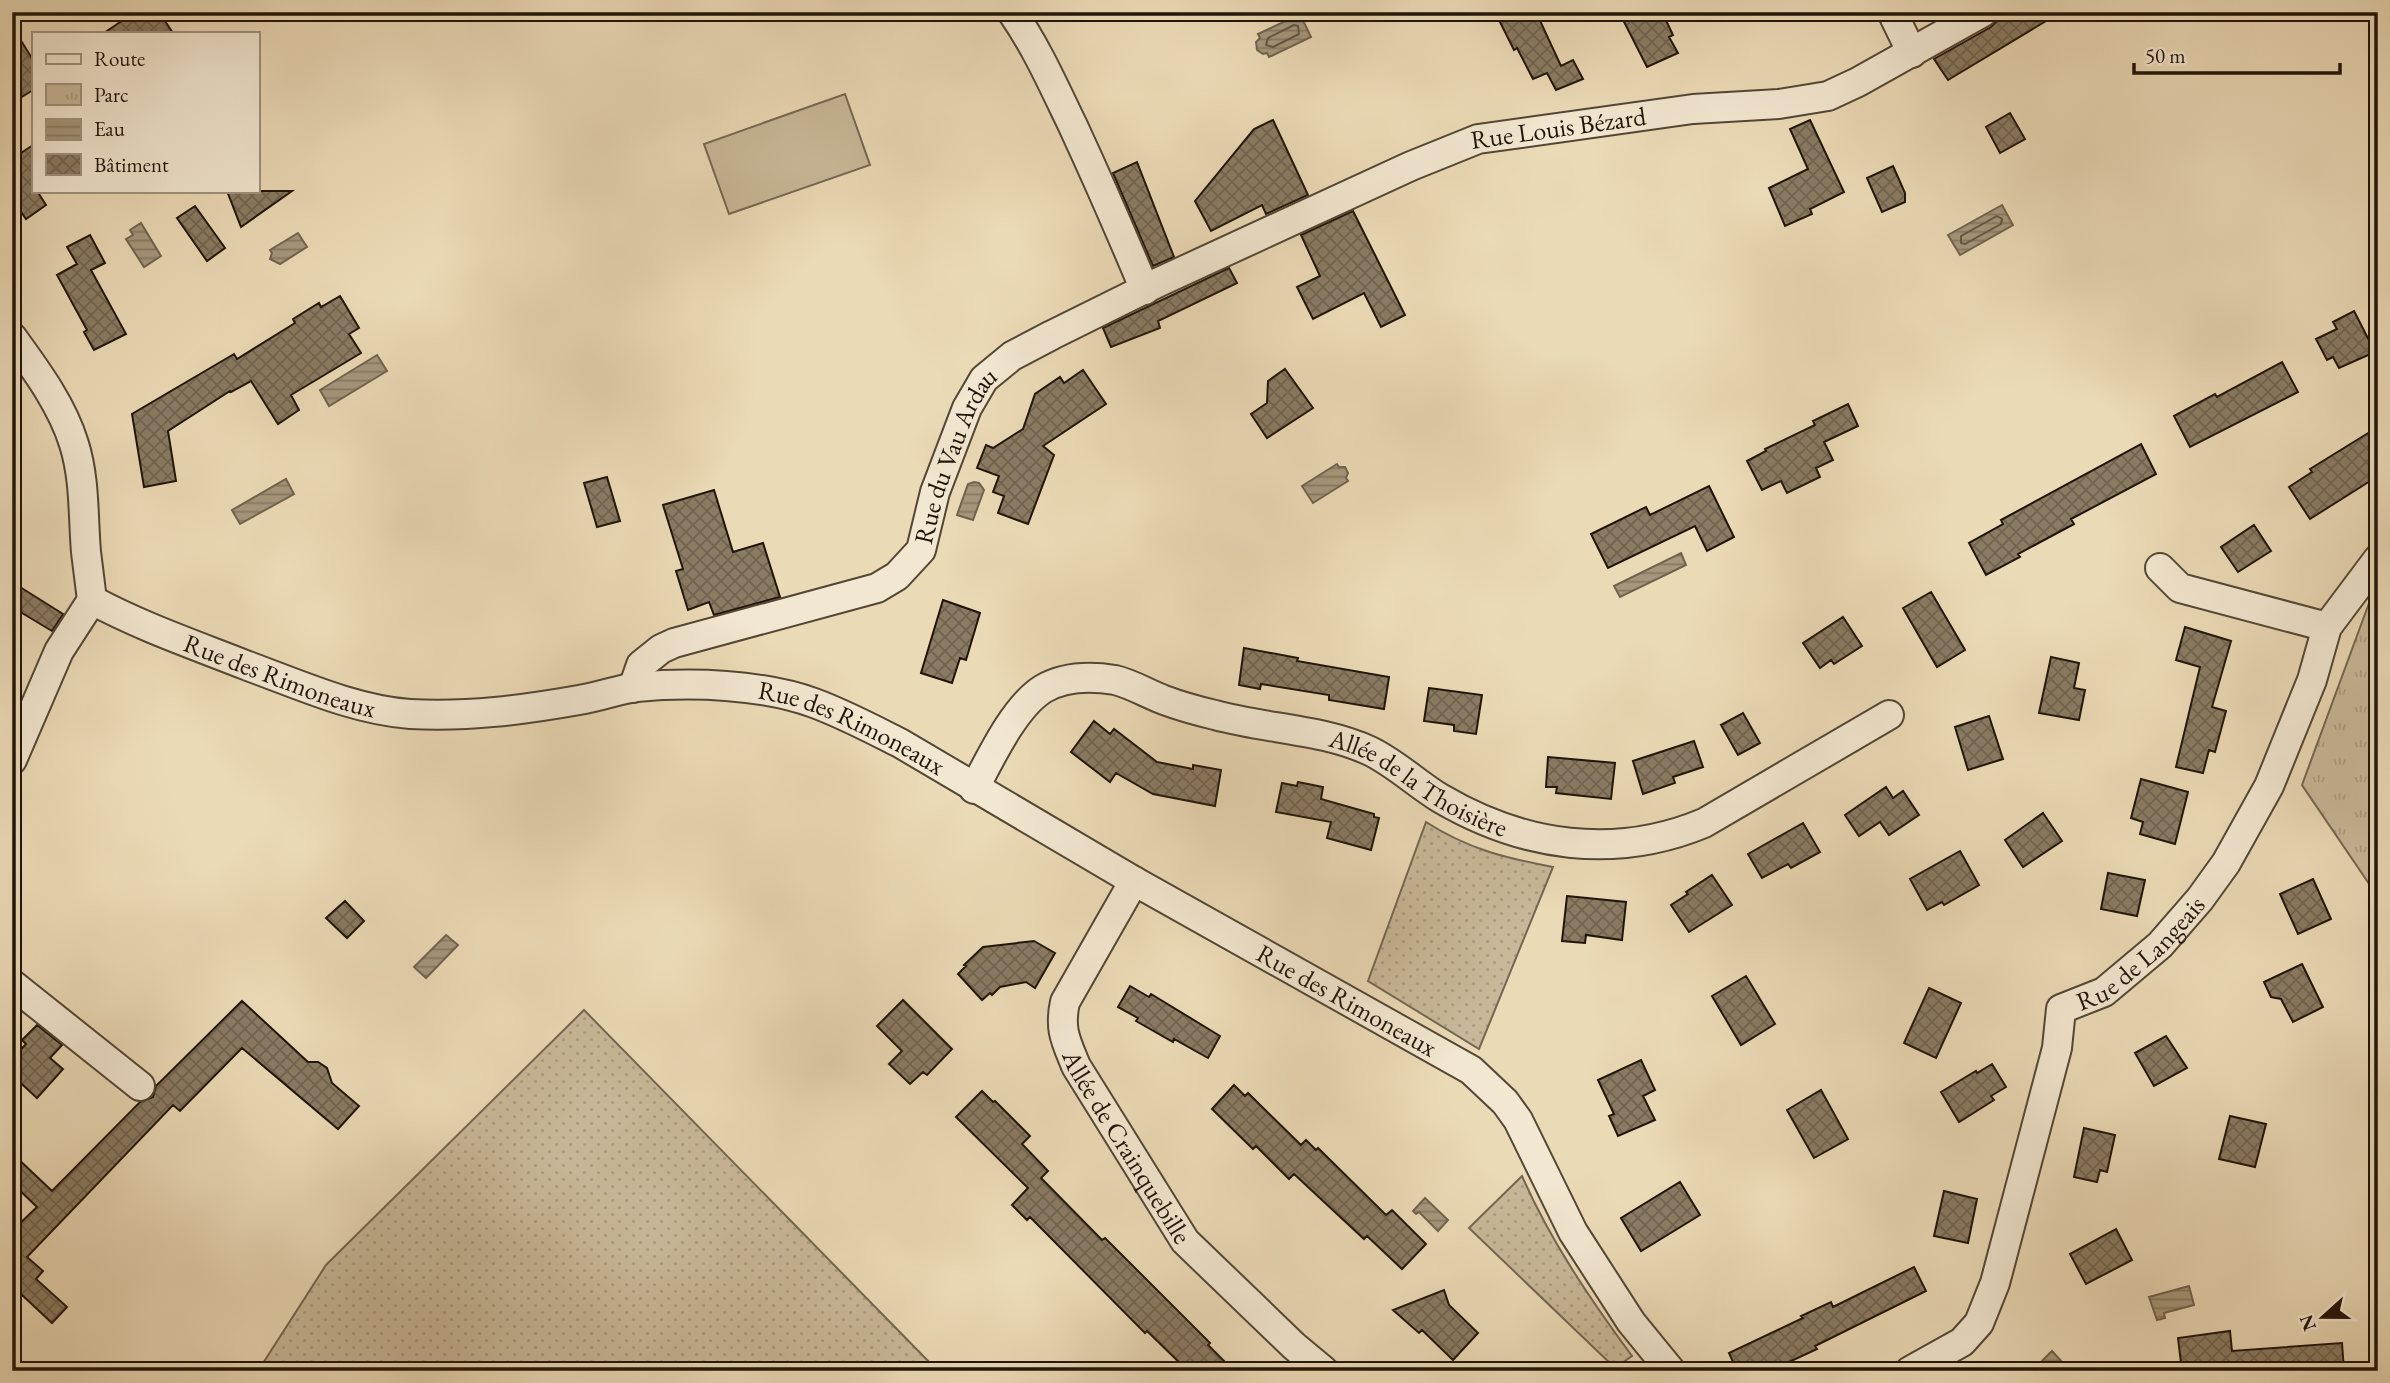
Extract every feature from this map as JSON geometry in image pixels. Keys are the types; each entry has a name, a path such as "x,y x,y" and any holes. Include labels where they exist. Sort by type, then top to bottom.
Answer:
{"street":[{"path":"1012,12 1034,44 1104,192 1145,290"},
{"path":"1892,12 1912,53"},
{"name":"Rue Louis Bézard","path":"1145,290 1411,166 1478,139 1693,109 1779,104 1828,96 1912,53 1983,12"},
{"name":"Rue du Vau Ardau","path":"633,688 641,664 674,643 877,588 897,576 921,550 935,492 967,408 984,379 1012,356 1145,290"},
{"path":"12,337 55,401 74,443 86,513 86,550 92,600 59,651 12,760"},
{"name":"Rue de Langeais","path":"1910,1371 1962,1342 1979,1323 1994,1283 2057,1048 2061,1009 2104,992 2160,945 2220,872 2269,786 2312,680 2328,628 2378,559"},
{"path":"2160,568 2179,588 2328,628"},
{"name":"Rue des Rimoneaux","path":"92,600 131,621 270,674 355,704 407,714 463,715 521,710 633,688 692,685 753,688 812,702 900,743 1133,881 1471,1070 1505,1102 1518,1120 1556,1200 1603,1281 1671,1371"},
{"name":"Allée de la Thoisière","path":"974,789 1029,701 1059,681 1080,677 1117,681 1165,701 1217,716 1347,742 1373,753 1470,815 1551,841 1584,846 1615,845 1646,841 1704,823 1889,715"},
{"name":"Allée de Crainquebille","path":"1133,881 1065,1002 1061,1020 1065,1039 1076,1066 1185,1241 1294,1346 1324,1371"},
{"path":"12,984 140,1086"}],"green space":[{"path":"845,94 870,165 729,214 704,144"},
{"path":"2378,589 2378,897 2302,785 2372,595"},
{"path":"1426,822 1487,851 1553,867 1479,1049 1368,981"},
{"path":"584,1010 938,1371 258,1371 326,1265"},
{"path":"1522,1176 1572,1269 1632,1356 1615,1368 1469,1228"}],"water":[{"path":"1300,14 1311,37 1269,57 1267,53 1263,54 1257,50 1256,42 1260,38 1258,34"},
{"path":"2002,205 2013,225 1960,255 1948,235"},
{"path":"141,223 161,256 144,267 126,239 133,235 130,230"},
{"path":"298,233 307,247 280,264 270,259 270,250"},
{"path":"377,355 387,371 329,406 320,390"},
{"path":"1337,464 1339,467 1345,467 1348,481 1313,503 1302,486"},
{"path":"286,479 294,494 240,524 232,510"},
{"path":"979,483 984,490 973,520 957,515 968,484"},
{"path":"1681,553 1686,565 1620,597 1614,586"},
{"path":"446,935 458,945 426,978 414,967"},
{"path":"1425,1198 1448,1220 1438,1231 1419,1212 1416,1214 1413,1211"},
{"path":"2189,1286 2194,1305 2164,1313 2165,1318 2157,1320 2149,1297"},
{"path":"2052,1351 2062,1362 2053,1371 2032,1371"}],"building":[{"path":"135,12 159,12 172,32 105,32"},
{"path":"1495,12 1536,12 1561,66 1573,60 1583,79 1556,90 1547,73 1533,79 1517,48 1514,50"},
{"path":"1619,12 1662,12 1673,35 1669,37 1678,53 1647,67"},
{"path":"2000,12 2061,12 1948,80 1934,59 1991,27"},
{"path":"12,26 32,58 32,91 12,103"},
{"path":"2010,113 2025,139 2000,153 1986,127"},
{"path":"1273,120 1308,195 1266,214 1262,205 1211,231 1195,201 1254,129"},
{"path":"1810,120 1844,192 1810,209 1812,214 1785,226 1769,188 1808,169 1790,129"},
{"path":"32,146 32,192 38,192 46,205 26,219 12,199 12,159"},
{"path":"1137,162 1174,257 1153,266 1113,173"},
{"path":"1893,166 1905,193 1905,202 1882,212 1867,178"},
{"path":"292,191 241,227 227,192"},
{"path":"195,206 225,248 207,261 177,218"},
{"path":"1353,211 1405,315 1381,327 1364,293 1313,319 1297,287 1320,276 1301,235"},
{"path":"90,235 105,263 91,270 126,334 94,350 84,332 87,330 57,275 77,264 67,247"},
{"path":"1229,268 1237,283 1158,321 1160,328 1111,347 1103,328"},
{"path":"340,296 359,328 349,334 361,353 291,395 299,410 278,424 251,381 230,391 168,431 176,481 144,487 132,414 234,354 237,359 295,323 293,319 319,303 321,307"},
{"path":"2354,311 2375,352 2339,368 2333,357 2327,360 2316,339 2337,329 2333,322"},
{"path":"2282,362 2298,392 2190,447 2174,416 2215,394 2217,397"},
{"path":"1285,369 1313,408 1267,438 1251,414 1267,403 1268,381"},
{"path":"1083,370 1106,404 1043,446 1054,455 1028,524 998,513 1004,496 993,492 999,476 977,468 986,445 993,448 1023,429 1035,394 1060,377 1064,383"},
{"path":"1848,404 1858,426 1824,442 1833,460 1816,468 1820,477 1787,493 1781,481 1762,490 1747,461 1766,451 1765,449 1815,425 1813,421"},
{"path":"2378,427 2378,476 2310,519 2289,487 2312,472 2310,469"},
{"path":"2141,444 2156,474 2071,519 2074,524 2018,554 2020,557 1986,575 1969,543 2003,524 2001,520"},
{"path":"607,477 620,521 597,527 584,483"},
{"path":"1709,486 1734,537 1707,551 1695,526 1608,568 1591,534 1646,507 1650,515"},
{"path":"714,490 733,552 763,543 780,597 714,615 709,602 688,610 676,571 683,569 663,505"},
{"path":"2254,525 2271,551 2238,572 2221,547"},
{"path":"12,582 63,614 52,631 12,607"},
{"path":"1931,592 1965,650 1937,667 1903,608"},
{"path":"943,600 980,613 966,660 960,658 952,683 921,673"},
{"path":"1843,617 1862,646 1834,664 1831,660 1820,668 1803,643"},
{"path":"2185,627 2231,641 2212,707 2226,711 2215,752 2209,750 2203,773 2176,767 2200,667 2176,660"},
{"path":"1244,648 1298,658 1297,661 1389,677 1384,709 1329,700 1329,695 1261,684 1260,689 1239,685"},
{"path":"2051,657 2079,663 2074,688 2085,690 2079,720 2039,713"},
{"path":"1429,688 1482,695 1476,734 1454,731 1454,725 1424,721"},
{"path":"1743,713 1760,743 1738,755 1721,725"},
{"path":"1989,716 2003,759 1968,770 1955,727"},
{"path":"1094,721 1110,734 1114,729 1157,762 1193,769 1193,765 1221,770 1215,806 1153,794 1116,773 1110,782 1071,752"},
{"path":"1694,741 1703,767 1673,777 1675,783 1643,794 1633,761"},
{"path":"1548,757 1615,763 1611,799 1556,793 1557,787 1546,787"},
{"path":"2141,779 2188,792 2175,844 2140,834 2143,822 2131,818"},
{"path":"1298,782 1323,787 1321,799 1374,814 1374,817 1379,818 1371,850 1327,838 1331,822 1276,812 1282,783 1297,786"},
{"path":"1886,787 1893,798 1903,791 1919,815 1889,835 1880,822 1859,836 1845,815"},
{"path":"2043,813 2062,841 2023,867 2005,840"},
{"path":"1803,823 1820,852 1791,868 1788,864 1762,878 1748,854"},
{"path":"1960,851 1979,885 1944,905 1942,902 1927,910 1910,879"},
{"path":"2108,873 2145,880 2137,916 2101,909"},
{"path":"1712,875 1732,905 1689,932 1671,905"},
{"path":"2313,879 2331,919 2298,934 2280,894"},
{"path":"1567,896 1626,902 1622,940 1586,935 1585,943 1562,941"},
{"path":"345,901 364,921 347,938 326,918"},
{"path":"1034,941 1055,953 1035,988 1026,982 1000,987 982,1000 958,974 983,947"},
{"path":"2302,964 2323,1007 2293,1022 2281,999 2271,997 2264,982"},
{"path":"1746,976 1775,1024 1741,1045 1712,996"},
{"path":"1130,986 1149,997 1151,994 1220,1036 1208,1058 1174,1039 1173,1042 1136,1021 1138,1018 1118,1007"},
{"path":"1929,988 1961,1003 1936,1058 1904,1043"},
{"path":"903,1000 952,1049 927,1075 923,1072 910,1084 889,1064 902,1051 877,1026"},
{"path":"242,1001 308,1062 318,1062 327,1068 332,1083 359,1106 338,1129 242,1048 180,1111 173,1105 27,1257 43,1271 36,1279 67,1307 52,1323 22,1295 12,1305 12,1231 37,1207 12,1183 12,1153 52,1191 140,1102 153,1097 156,1086"},
{"path":"37,1025 62,1045 50,1058 63,1069 37,1098 12,1075 12,1059 26,1044 22,1040"},
{"path":"2166,1036 2187,1068 2154,1086 2135,1053"},
{"path":"1641,1060 1655,1090 1643,1096 1655,1120 1618,1136 1609,1116 1614,1114 1598,1080"},
{"path":"1992,1064 2006,1087 1991,1096 1994,1100 1959,1122 1941,1092"},
{"path":"1234,1085 1245,1096 1248,1093 1301,1145 1306,1140 1316,1150 1318,1148 1386,1215 1392,1210 1426,1244 1402,1269 1367,1236 1364,1239 1294,1174 1289,1179 1256,1146 1253,1149 1212,1109"},
{"path":"1821,1090 1848,1139 1814,1158 1787,1110"},
{"path":"982,1091 1030,1136 1022,1144 1048,1171 1041,1178 1210,1343 1208,1345 1234,1371 1188,1371 1147,1331 1145,1333 1030,1217 1027,1220 1012,1205 1028,1188 956,1117"},
{"path":"2230,1116 2266,1124 2255,1167 2219,1159"},
{"path":"2084,1128 2115,1135 2107,1172 2100,1170 2097,1182 2074,1177"},
{"path":"1680,1182 1700,1215 1641,1251 1621,1218"},
{"path":"1944,1191 1977,1199 1968,1243 1934,1236"},
{"path":"2116,1229 2132,1260 2086,1284 2070,1254"},
{"path":"1914,1267 1926,1291 1778,1367 1766,1371 1737,1371 1729,1353 1831,1302 1833,1307"},
{"path":"1444,1290 1449,1305 1478,1333 1453,1360 1422,1330 1419,1333 1393,1310"},
{"path":"2230,1331 2232,1351 2342,1343 2344,1371 2182,1371 2178,1338"}]}
